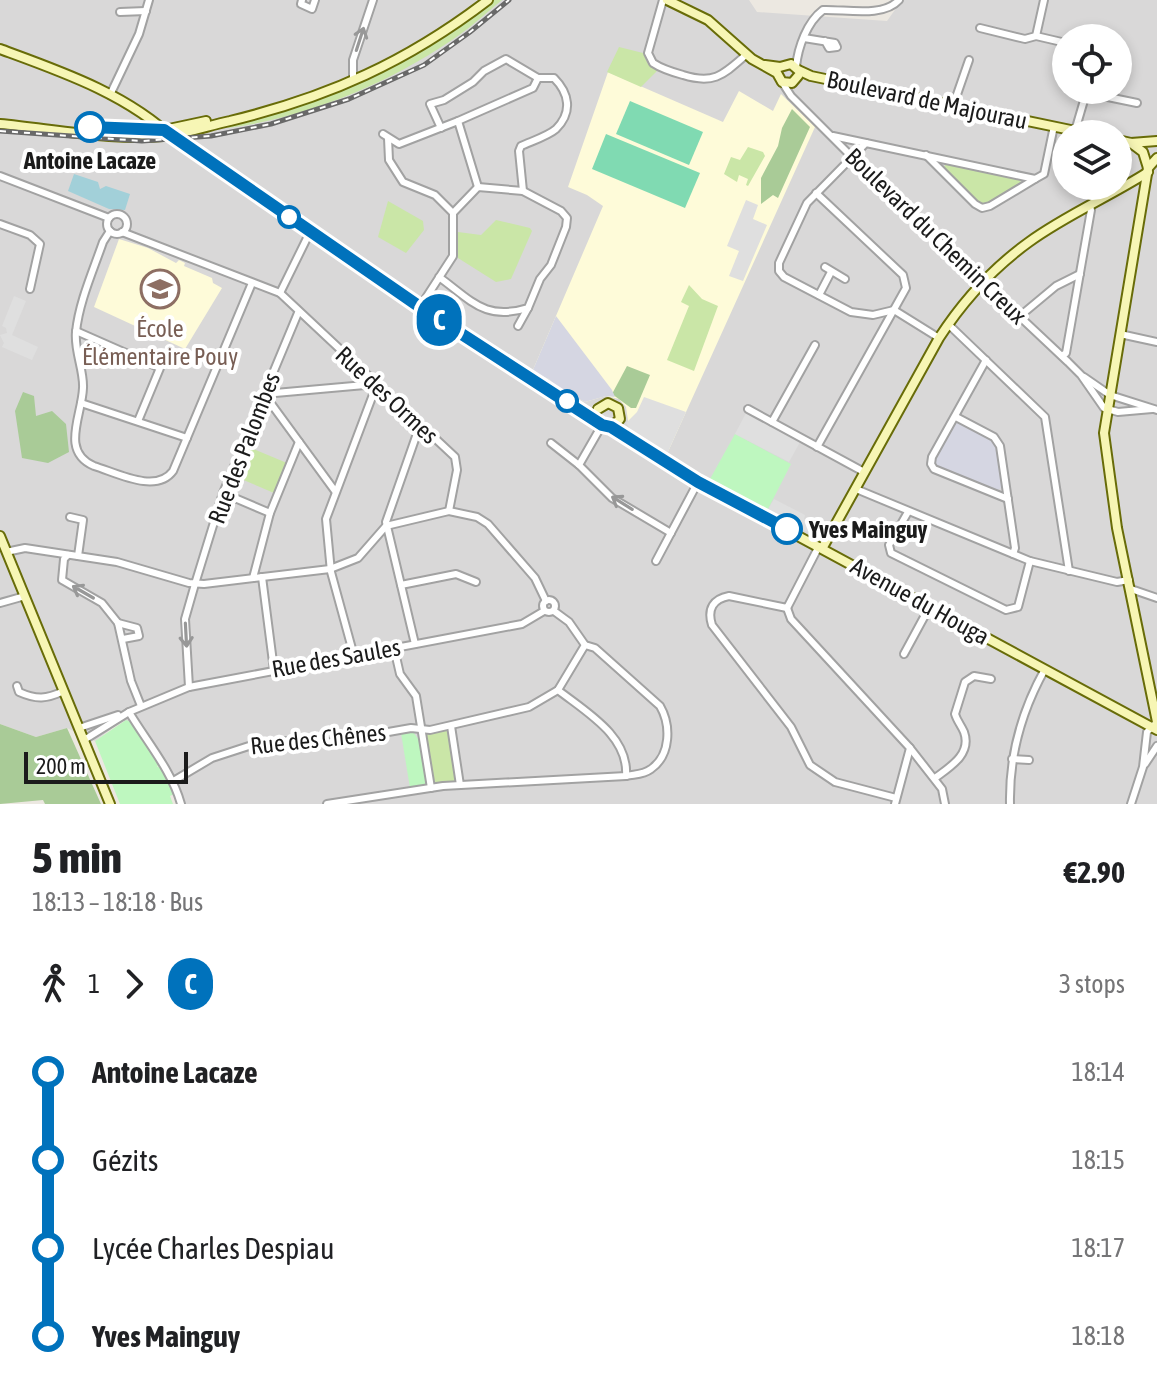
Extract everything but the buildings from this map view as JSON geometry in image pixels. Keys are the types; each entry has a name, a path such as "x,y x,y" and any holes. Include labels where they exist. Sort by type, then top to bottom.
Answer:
{"main road":[{"path":"0,122 167,132 279,104 353,78 406,52 449,25 480,0"},
{"path":"0,122 119,135 196,129 280,109 358,81 410,54 488,0"},
{"path":"665,0 708,20 747,54 765,65 789,73"},
{"path":"0,49 88,83 136,111 420,307 608,424"},
{"name":"Boulevard de Majourau","path":"789,73 1052,126"},
{"path":"129,129 136,111"},
{"path":"192,150 189,138 196,129"},
{"path":"1156,725 1117,528 1104,433 1148,170 1144,145 1152,140 1157,129"},
{"path":"1132,143 1152,140"},
{"path":"1132,144 1145,154 1157,158 1148,170 1132,181"},
{"path":"1132,185 1144,193"},
{"path":"821,546 948,324 983,281 1030,241 1100,200"},
{"path":"604,403 616,405 621,415 608,424 596,417 604,403"},
{"path":"574,405 598,409"},
{"name":"Avenue du Houga","path":"608,424 698,482 1045,669 1156,725"},
{"path":"0,536 110,804"}],"street":[{"path":"110,95 139,34 149,0"},
{"path":"302,0 301,4 312,9 315,0"},
{"path":"353,78 353,60 373,0"},
{"path":"665,0 648,53 653,63 699,80 713,79 747,54"},
{"path":"789,73 816,15 823,10 873,11 894,5 899,0"},
{"path":"1036,36 1044,0"},
{"path":"120,12 146,11"},
{"path":"980,28 1025,39 1036,36 1052,40"},
{"path":"804,38 825,41"},
{"path":"441,128 430,104 440,102 506,59 538,78 554,78 563,87 569,102 556,130 521,146 523,191"},
{"path":"953,106 969,60"},
{"name":"Boulevard du Chemin Creux","path":"789,73 791,96 1081,375 1109,398"},
{"path":"453,213 435,195 403,182 389,160 386,136 399,144 441,128 533,88 538,78"},
{"path":"1132,102 1137,103"},
{"path":"458,121 478,187"},
{"path":"833,136 1035,179"},
{"path":"926,155 982,208 1044,174 1052,136"},
{"path":"866,143 807,203 779,263 779,271 784,277 851,312 862,315 894,310 939,338"},
{"path":"0,176 96,214 117,234 132,235 280,293 310,232"},
{"path":"478,187 523,191 561,211 567,218 551,265 540,279 518,326"},
{"path":"420,307 453,256 453,213 478,187"},
{"path":"816,193 903,275 906,288 817,447"},
{"path":"1062,356 1066,353 1090,206"},
{"path":"132,235 124,218 118,215 109,225 76,331 83,379 75,449 85,462 94,466 150,482 161,481 173,471 252,283"},
{"path":"0,224 30,235 40,244 30,289"},
{"path":"122,232 126,224"},
{"path":"819,295 828,270 845,279"},
{"path":"1020,316 1056,286 1080,274"},
{"path":"439,277 483,309 506,315 528,308"},
{"name":"Rue des Ormes","path":"280,293 457,461 449,511"},
{"name":"Rue des Palombes","path":"189,687 185,619 195,584 223,493 298,313"},
{"path":"948,324 1045,417 1069,571"},
{"path":"76,331 160,368 138,421"},
{"path":"1120,334 1157,342"},
{"path":"772,422 815,345"},
{"path":"986,360 931,464 934,469 1008,499"},
{"name":"Boulevard du Chemin Creux","path":"1081,375 1108,411"},
{"path":"264,394 377,384 326,519 330,569 354,656"},
{"path":"264,394 335,491"},
{"path":"1096,397 1154,409"},
{"path":"81,403 187,438"},
{"path":"748,409 864,472"},
{"path":"1108,411 1154,409"},
{"path":"956,417 994,437 1000,446 1013,554"},
{"path":"579,465 608,424"},
{"path":"415,644 386,517 420,425"},
{"path":"253,578 270,513 299,442"},
{"path":"551,443 579,465 612,498 671,533"},
{"path":"656,561 698,482"},
{"path":"856,489 1030,561 1130,584 1157,598"},
{"path":"223,493 270,513"},
{"path":"6,552 25,548 117,562 195,584 330,569 358,558 386,526 449,511 477,517 488,524 535,578 546,601 555,604 554,611 569,622 585,645 595,648 660,706 664,714 668,738 665,749 656,764 641,774 460,785 327,804"},
{"path":"908,512 889,545 891,553 1006,610 1018,607 1030,561"},
{"path":"70,517 93,522"},
{"path":"78,556 83,520"},
{"path":"821,546 787,608 791,619 935,778 942,789 945,804"},
{"path":"68,555 64,559 62,580 102,603 118,623 131,681 141,706"},
{"path":"401,585 456,574 476,582"},
{"path":"262,577 274,670"},
{"path":"0,603 25,596"},
{"path":"787,608 729,596 719,598 713,604 710,617 712,625 791,727 810,765 835,782 896,801 910,748"},
{"path":"544,611 546,601"},
{"path":"904,654 930,606"},
{"name":"Rue des Saules","path":"84,740 129,712 189,687 522,624 544,611 554,611"},
{"path":"118,623 137,628 139,636 123,639"},
{"path":"585,645 558,690 602,724 615,739 625,757 626,776"},
{"path":"394,648 400,674 416,696 431,788"},
{"path":"1010,804 1012,759 1021,718 1045,669"},
{"path":"935,778 960,759 964,750 964,734 955,714 965,682 974,676 991,679"},
{"path":"17,686 19,692 34,699 64,691"},
{"name":"Rue des Chênes","path":"175,780 212,758 255,744 283,741 326,743 411,728 451,726 529,707 558,690"},
{"path":"129,712 175,780 181,804"},
{"name":"Rue des Saules","path":"79,728 129,712"},
{"path":"1131,804 1143,767 1146,738 1156,725"},
{"path":"451,726 460,785"},
{"path":"1143,767 1157,746"},
{"path":"1012,759 1029,760"}],"shaded area":[{"path":"0,0 749,0 757,12 887,21 902,0 1157,0 1157,804 178,804 159,763 129,721 122,721 95,741 67,728 36,737 0,724"},
{"path":"608,72 723,122 739,91 773,111 781,94 815,127 667,454 629,427 626,407 619,399 606,396 585,402 532,372 603,206 568,187"},
{"path":"746,200 758,205 753,219 767,225 743,281 729,276 739,251 727,246"},
{"path":"119,239 148,248 176,263 179,260 185,263 184,266 212,278 213,283 222,288 185,349 94,307"},
{"path":"14,296 26,301 12,335 38,347 32,360 2,347 4,343 0,335 7,333 2,326"},
{"path":"556,316 615,397 606,396 585,402 532,372"},
{"path":"644,397 686,412 667,454 632,431 626,423 637,412"},
{"path":"746,413 800,442 789,462 735,434"},
{"path":"959,421 989,437 997,446 1003,486 996,492 936,465 934,461"},
{"path":"774,499 805,515 804,519 819,531 815,536 767,511"}],"green space":[{"path":"493,0 502,0 456,37 398,72 315,108 228,128 229,124 303,103 368,77 430,44"},
{"path":"619,47 643,53 648,64 657,71 641,87 607,72"},
{"path":"630,101 703,132 689,165 616,134"},
{"path":"792,109 810,127 778,198 773,195 761,204 761,178"},
{"path":"606,134 700,173 685,208 592,169"},
{"path":"748,147 763,152 765,156 748,186 748,179 739,175 737,182 724,174 731,157 740,160"},
{"path":"946,163 1017,178 1022,183 988,204 978,202 943,169"},
{"path":"388,201 423,221 424,230 406,253 378,237"},
{"path":"496,220 532,231 511,279 496,282 458,258 458,232 481,235"},
{"path":"689,285 702,299 718,306 694,371 667,360 689,306 681,302"},
{"path":"627,366 650,375 636,408 631,408 612,394"},
{"path":"23,392 34,396 36,416 52,411 66,424 69,452 48,463 22,458 15,411"},
{"path":"735,434 791,464 767,511 710,479"},
{"path":"246,446 287,463 274,493 234,476"},
{"path":"126,720 131,722 159,763 157,767 160,766 174,794 170,796 173,804 120,804 95,741"},
{"path":"0,724 36,737 67,728 101,804 45,804 43,800 0,804"},
{"path":"448,729 456,782 438,784 433,780 425,735"},
{"path":"413,732 419,740 427,782 423,787 410,788 401,733"}],"water":[{"path":"74,174 98,182 100,189 106,186 130,194 125,210 109,209 68,191"}],"railway":[{"path":"0,131 142,141 211,136 271,124 349,99 424,65 509,0"}],"bus line":[{"name":"C","path":"90,127 164,130 530,379 698,482 787,529"}],"place":[{"name":"Antoine Lacaze","path":"90,127"},
{"name":"École Élémentaire Pouy","path":"160,289"},
{"name":"Yves Mainguy","path":"787,529"}]}
